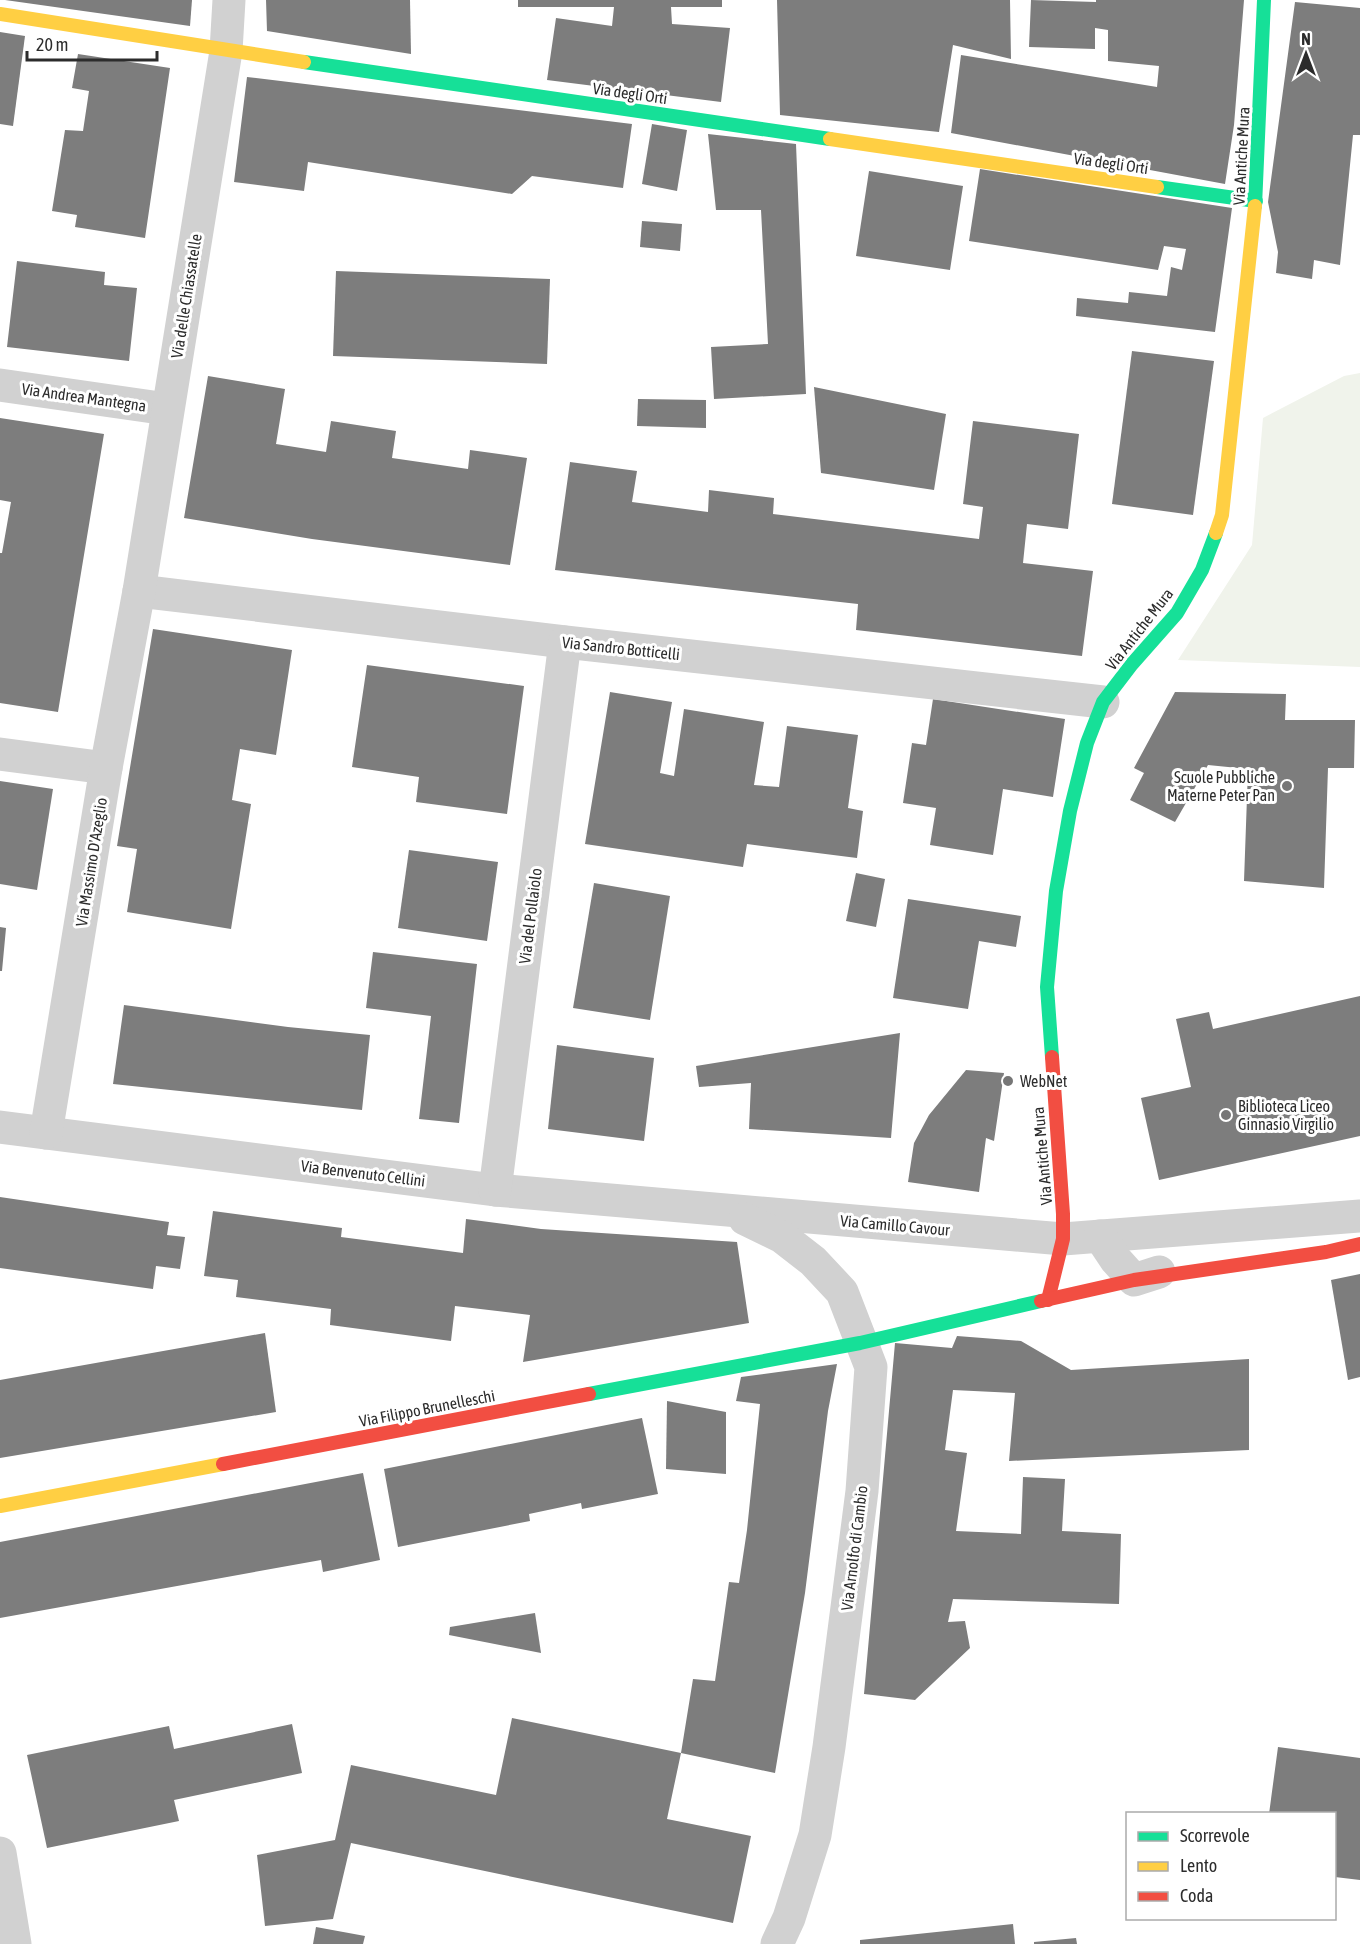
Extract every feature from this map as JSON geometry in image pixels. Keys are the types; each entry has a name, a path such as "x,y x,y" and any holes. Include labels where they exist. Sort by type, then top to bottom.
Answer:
{"street":[{"name":"Via delle Chiassatelle","path":"139,591 226,51 228,0"},
{"name":"Via Antiche Mura","path":"1064,1239 1047,987 1056,891 1070,811 1087,743 1103,702 1132,664 1177,613 1202,570 1222,515 1256,201 1264,0"},
{"name":"Via degli Orti","path":"0,14 226,51 1256,201"},
{"name":"Via Andrea Mantegna","path":"0,384 167,409"},
{"name":"Via Sandro Botticelli","path":"139,591 565,642 1103,702"},
{"name":"Via Massimo D'Azeglio","path":"46,1133 106,768 139,591"},
{"name":"Via del Pollaiolo","path":"495,1191 565,642"},
{"path":"0,754 106,768"},
{"name":"Via Benvenuto Cellini","path":"0,1127 495,1191 727,1211"},
{"name":"Via Camillo Cavour","path":"727,1211 1064,1239 1360,1218"},
{"name":"Via Arnolfo di Cambio","path":"727,1211 782,1237 813,1261 842,1292 871,1367 862,1491 815,1835 789,1918 777,1944"},
{"name":"Via Camillo Cavour","path":"860,1343 1134,1280 1223,1252 1360,1218"},
{"path":"1100,1236 1116,1260 1134,1280"},
{"path":"1048,1300 1064,1239"},
{"name":"Via Camillo Cavour","path":"1134,1280 1326,1252 1360,1244"},
{"name":"Via Filippo Brunelleschi","path":"0,1506 860,1343"},
{"path":"0,1858 15,1944"}],"shaded area":[{"path":"1360,373 1360,667 1178,660 1252,545 1263,418 1344,376"}],"building":[{"path":"5,0 192,0 190,26"},
{"path":"266,0 410,0 411,54 267,31"},
{"path":"518,0 722,0 722,7 671,7 672,24 730,28 721,102 547,80 556,18 612,26 614,7 518,7"},
{"path":"777,0 1010,0 1011,59 953,45 939,132 780,115"},
{"path":"1031,0 1096,2 1096,0 1244,0 1234,125 1225,184 951,133 961,55 1157,87 1159,66 1108,61 1108,30 1095,28 1095,49 1029,47"},
{"path":"1295,2 1360,8 1360,135 1353,135 1340,265 1314,260 1312,279 1276,273 1278,252 1268,202"},
{"path":"0,32 25,36 13,126 0,124"},
{"path":"78,54 170,68 145,238 75,227 77,215 52,211 65,130 83,131 89,91 72,88"},
{"path":"247,77 632,124 623,188 532,176 512,194 308,162 304,191 234,182"},
{"path":"652,124 687,130 677,191 642,184"},
{"path":"708,134 796,144 806,394 714,399 711,347 768,344 761,210 716,210"},
{"path":"980,169 1232,208 1215,332 1076,316 1077,298 1128,303 1129,292 1167,296 1171,267 1182,270 1186,249 1164,246 1158,270 969,241"},
{"path":"869,171 963,186 950,270 856,256"},
{"path":"642,221 682,224 680,251 640,247"},
{"path":"17,261 105,272 104,285 137,288 129,361 7,347"},
{"path":"336,271 550,279 547,364 333,356"},
{"path":"1132,351 1214,361 1193,515 1112,504"},
{"path":"208,376 285,389 276,444 326,452 331,421 396,431 392,458 468,469 470,450 527,458 510,565 312,539 184,518"},
{"path":"814,387 946,414 934,490 821,473"},
{"path":"638,399 706,400 706,428 637,426"},
{"path":"0,418 104,434 58,712 0,703 0,553 2,553 11,502 0,500"},
{"path":"973,421 1079,434 1068,529 1027,524 1023,563 1093,571 1082,656 856,630 858,604 555,570 570,462 637,471 632,502 708,512 709,490 774,498 773,514 979,539 983,507 963,504"},
{"path":"153,629 292,650 276,755 240,749 232,800 251,804 231,929 127,912 137,849 117,846"},
{"path":"367,665 524,686 507,814 416,802 419,777 352,767"},
{"path":"610,692 672,702 660,773 674,776 684,709 764,722 754,785 779,787 787,726 858,735 848,808 863,811 857,858 747,844 743,867 585,844"},
{"name":"Scuole Pubbliche Materne Peter Pan","path":"1175,692 1286,694 1285,720 1355,720 1354,768 1328,768 1324,888 1244,881 1248,769 1208,765 1175,822 1130,800 1144,773 1134,768"},
{"path":"933,699 1065,719 1053,797 1003,789 993,855 930,845 936,808 903,803 912,743 926,745"},
{"path":"0,781 53,789 37,890 0,884"},
{"path":"409,850 498,862 487,941 398,928"},
{"path":"856,873 885,879 876,927 846,921"},
{"path":"594,883 670,896 650,1020 573,1008"},
{"path":"908,899 1021,916 1016,947 979,941 968,1009 893,998"},
{"path":"0,927 6,928 2,971 0,971"},
{"path":"373,952 477,964 459,1123 419,1119 431,1016 366,1008"},
{"path":"1360,996 1360,1136 1159,1180 1141,1098 1191,1087 1176,1019 1209,1012 1213,1029"},
{"path":"124,1005 288,1027 370,1035 362,1110 113,1084"},
{"path":"900,1033 891,1138 749,1129 751,1083 699,1087 696,1066"},
{"path":"557,1045 654,1058 644,1141 548,1129"},
{"path":"966,1070 1004,1073 994,1141 986,1138 979,1192 908,1182 914,1143 929,1115"},
{"path":"0,1197 169,1222 167,1235 185,1237 180,1269 156,1266 153,1289 0,1268"},
{"path":"213,1211 342,1228 341,1237 463,1253 466,1219 541,1229 737,1242 749,1323 523,1362 530,1315 455,1306 451,1341 330,1325 331,1309 236,1297 238,1280 204,1276"},
{"path":"1360,1274 1360,1377 1348,1380 1331,1280"},
{"path":"265,1333 276,1412 0,1458 0,1380"},
{"path":"957,1336 1021,1341 1071,1370 1249,1359 1249,1450 1009,1461 1015,1393 953,1390 945,1450 967,1453 956,1531 1021,1534 1023,1477 1065,1479 1062,1531 1121,1534 1119,1604 953,1599 948,1622 965,1621 970,1648 915,1700 864,1694 895,1343 952,1348"},
{"path":"837,1364 828,1411 805,1593 775,1773 681,1753 693,1679 715,1681 729,1582 739,1583 760,1404 736,1401 741,1377"},
{"path":"667,1401 726,1412 726,1474 666,1469"},
{"path":"642,1418 658,1494 582,1509 581,1503 529,1514 530,1521 398,1547 384,1469"},
{"path":"363,1473 380,1560 323,1572 321,1560 0,1618 0,1542"},
{"path":"535,1613 541,1653 449,1635 450,1627"},
{"path":"512,1718 681,1753 667,1819 751,1836 733,1923 351,1843 333,1919 265,1926 257,1855 335,1840 351,1765 496,1795"},
{"path":"292,1724 302,1773 174,1800 179,1821 47,1848 27,1755 169,1726 174,1749"},
{"path":"1278,1747 1360,1758 1360,1880 1336,1877 1336,1812 1269,1812"},
{"path":"1013,1924 1015,1944 860,1944 860,1940"},
{"path":"316,1927 365,1936 363,1944 313,1944"},
{"path":"1076,1938 1077,1944 1034,1944 1034,1942"}],"traffic: fast":[{"path":"1255,206 1264,0"},
{"path":"304,62 830,139"},
{"path":"1157,187 1256,201"},
{"path":"1052,1057 1047,987 1056,891 1070,811 1087,743 1103,702 1132,664 1177,613 1202,570 1216,533"},
{"path":"589,1394 860,1343 1041,1301"}],"traffic: slow":[{"path":"0,14 304,62"},
{"path":"830,139 1157,187"},
{"path":"1216,533 1222,515 1255,206"},
{"path":"0,1506 223,1464"}],"traffic: jam":[{"path":"1048,1300 1063,1239 1052,1057"},
{"path":"1041,1301 1134,1280 1326,1252 1360,1244"},
{"path":"223,1464 589,1394"}],"place":[{"name":"Scuole Pubbliche Materne Peter Pan","path":"1287,786"},
{"name":"WebNet","path":"1008,1081"},
{"name":"Biblioteca Liceo Ginnasio Virgilio","path":"1226,1115"}]}
